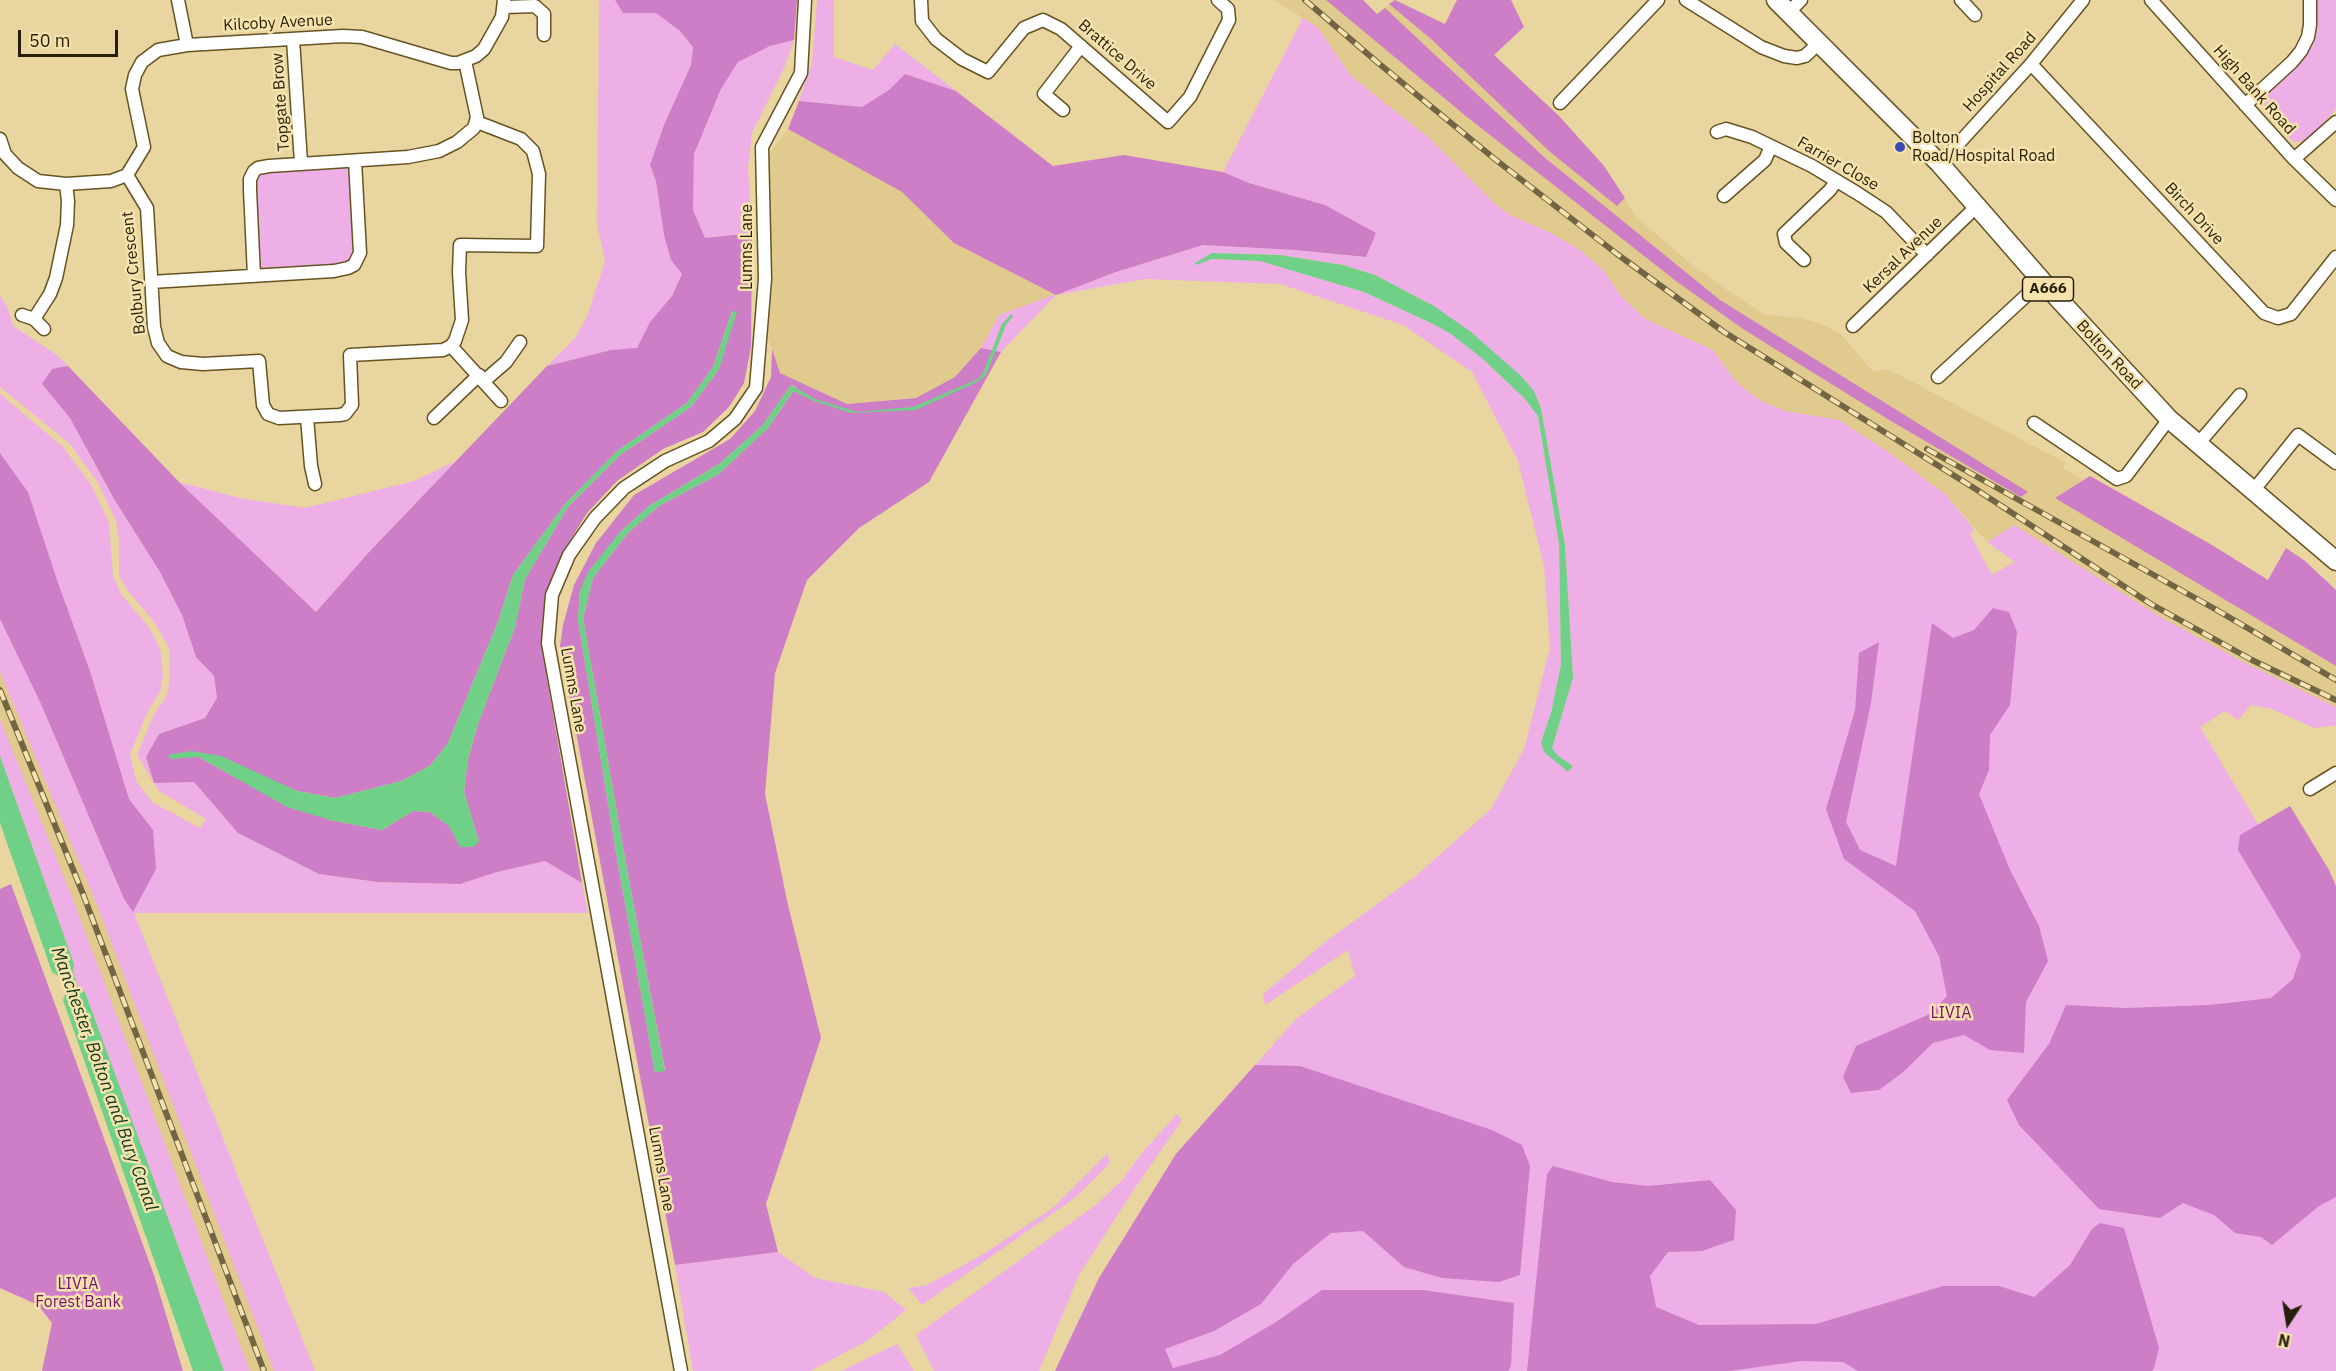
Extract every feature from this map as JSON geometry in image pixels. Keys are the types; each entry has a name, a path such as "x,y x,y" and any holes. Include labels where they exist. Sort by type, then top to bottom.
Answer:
{"main road":[{"name":"Bolton Road","path":"1789,4 1820,42 1940,164 2042,281 2169,419 2336,561"}],"street":[{"path":"178,0 186,45"},
{"name":"Lumns Lane","path":"681,1371 548,643 552,595 569,555 595,518 624,488 665,461 710,441 735,419 756,388 765,279 762,147 801,73 805,0"},
{"name":"Brattice Drive","path":"921,0 922,21 936,39 962,59 988,72 1024,28 1043,20 1061,29 1168,122 1190,97 1229,20 1228,9 1218,0"},
{"path":"1560,103 1658,0"},
{"path":"1686,0 1761,47 1784,56 1797,58 1805,56 1820,42"},
{"path":"1961,0 1976,15"},
{"name":"Hospital Road","path":"1940,164 2031,64 2083,0"},
{"name":"High Bank Road","path":"2151,0 2294,159 2336,200"},
{"path":"2245,105 2301,51 2308,37 2310,0"},
{"path":"255,276 250,206 252,175 262,167 408,157 440,151 466,135 477,122 477,108 465,61 484,49 502,17 505,4 536,6 544,15 544,35"},
{"name":"Kilcoby Avenue","path":"127,175 144,147 132,88 135,75 142,62 158,50 186,45 343,36 362,37 451,63 465,61"},
{"name":"Topgate Brow","path":"293,39 301,164"},
{"path":"1063,110 1044,94 1081,46"},
{"name":"Birch Drive","path":"2031,64 2264,313 2278,318 2291,314 2336,257"},
{"path":"477,122 521,139 533,151 538,174 537,246 460,245 459,281 462,320 451,346 501,401"},
{"path":"2294,159 2336,122"},
{"name":"Farrier Close","path":"1717,132 1726,129 1771,146 1836,181 1886,212 1927,255"},
{"path":"0,140 5,154 18,168 38,181 66,183 111,180 127,175"},
{"path":"1724,196 1765,160 1771,146"},
{"path":"151,282 334,271 354,265 360,253 355,161"},
{"name":"Bolbury Crescent","path":"127,175 147,208 155,332 158,343 167,356 181,362 203,364 259,361 263,405 268,414 279,418 345,414 351,409 350,355 443,350 451,346"},
{"path":"1804,260 1786,243 1784,234 1830,190 1836,181"},
{"path":"44,329 28,317 50,294 56,278 67,225 66,183"},
{"name":"Kersal Avenue","path":"1853,326 1977,206"},
{"path":"1938,377 2042,281"},
{"path":"434,418 482,378 506,362 520,342"},
{"path":"2198,444 2240,394"},
{"path":"308,417 311,466 315,484"},
{"path":"2034,423 2116,479 2126,476 2169,419"},
{"path":"2253,491 2298,435 2336,463"},
{"path":"2310,789 2336,773"}],"shaded area":[{"path":"1274,0 1363,0 1377,14 1395,0 1412,9 1559,116 1604,166 1635,216 1691,264 1763,314 1799,318 1822,324 1841,334 1873,372 1888,369 2066,463 2063,468 2083,480 2090,476 2212,545 2268,581 2336,617 2336,725 2315,728 2272,709 2251,705 2238,720 2225,711 2200,727 2015,562 1987,542 1946,495 1894,456 1839,420 1785,411 1761,401 1740,385 1713,350 1645,319 1622,297 1602,269 1553,234 1510,215 1495,204 1429,138 1351,76 1317,27"},
{"path":"788,129 902,192 954,243 1056,295 999,315 981,348 955,377 916,398 847,404 780,373 768,338 768,155"},
{"path":"0,619 315,1371 224,1371 85,992 78,988 0,756"}],"green space":[{"path":"599,0 615,0 623,13 656,13 680,31 693,47 691,65 664,125 650,165 656,181 664,235 671,260 682,274 672,296 650,322 637,349 611,350 547,366 575,338 587,317 605,261 597,224"},
{"path":"615,0 797,0 794,40 770,46 738,62 721,89 694,154 693,210 705,238 752,233 751,347 744,383 729,407 703,432 663,449 617,481 587,513 563,552 547,594 541,644 582,883 545,861 497,872 460,884 378,882 319,874 238,833 194,782 154,783 146,757 159,734 205,718 217,698 214,676 196,657 182,615 160,572 114,499 70,418 42,384 52,369 68,366 179,482 316,612 370,551 547,366 611,350 637,348 650,322 672,296 682,274 671,260 664,235 656,181 650,165 664,125 691,65 693,47 680,31 656,13 623,13","holes":["732,311 719,369 691,407 620,455 568,507 525,579 515,627 478,724 468,759 464,792 479,842 461,847 449,826 430,812 413,811 382,830 330,820 234,777 199,757 297,791 335,798 402,781 431,765 448,743 498,622 513,575 565,504 617,451 687,403 713,367"]},
{"path":"817,0 834,0 834,57 873,70 895,44 956,91 905,74 889,90 862,107 799,101 812,62"},
{"path":"1326,0 1363,0 1377,14 1385,8 1544,157 1720,300 2028,492 2021,497 1891,421 1743,329 1676,281 1467,117"},
{"path":"1395,0 1445,24 1457,0 1511,0 1524,27 1494,55 1559,116 1604,166 1625,198 1617,206 1549,151 1431,39 1389,4"},
{"path":"2317,0 2336,0 2336,109 2307,140 2295,142 2264,109 2265,102 2267,94 2313,45 2318,28"},
{"name":"LIVIA","path":"1303,18 1317,27 1351,76 1429,138 1495,204 1510,215 1553,234 1580,250 1602,269 1622,297 1645,319 1713,350 1740,385 1761,401 1785,411 1839,420 1894,456 1946,495 1974,529 1970,534 1992,575 2015,562 1987,542 2014,525 2162,618 2245,663 2336,707 2336,725 2315,728 2272,709 2251,705 2238,720 2225,711 2200,727 2336,955 2336,1371 1055,1371 1099,1278 1176,1154 1296,1019 1355,976 1348,950 1265,1005 1263,994 1329,939 1416,876 1491,809 1524,749 1550,648 1544,566 1518,461 1472,372 1403,325 1280,284 1145,279 1056,295 1001,352 981,348 999,315 1116,272 1203,245 1366,257 1376,233 1325,205 1249,183 1223,172","holes":["1212,253 1280,255 1343,265 1375,275 1434,306 1541,408 1565,545 1573,678 1552,748 1556,755 1573,766 1568,772 1542,742 1561,665 1559,544 1538,416 1525,399 1483,359 1451,334 1364,292 1260,261 1212,259 1197,264"]},
{"path":"794,40 785,66 752,133 748,168 752,233 705,238 693,210 694,154 721,89 738,62 770,46"},
{"path":"905,74 956,91 1053,166 1124,155 1223,172 1249,183 1325,205 1376,233 1366,257 1203,245 1116,272 1056,295 954,243 902,192 788,129 799,101 862,107 889,90"},
{"path":"353,164 356,253 346,266 257,273 253,206 257,172"},
{"path":"0,296 7,306 13,326 57,355 68,366 52,369 43,384 70,418 114,499 160,572 182,615 196,657 214,676 217,698 205,718 159,734 146,757 154,783 137,755 154,714 167,695 170,676 169,648 155,623 128,591 119,575 119,539 116,521 98,483 69,443 0,387"},
{"path":"981,348 1001,352 929,482 859,528 807,580 775,673 765,794 788,905 821,1038 766,1204 778,1252 675,1265 560,646 574,585 596,543 634,495 730,439 755,411 771,377 772,349 780,373 847,404 916,398 955,377","holes":["791,385 796,387 768,428 719,474 659,506 628,533 593,578 583,618 665,1070 655,1072 578,620 580,591 619,533 649,506 719,464 762,426"]},
{"path":"0,394 63,447 92,486 109,523 113,576 121,594 148,626 160,648 163,676 160,692 148,711 130,754 136,781 152,802 200,828 206,819 159,791 154,783 194,782 238,833 319,874 378,882 460,884 497,872 545,861 582,883 588,913 134,913 315,1371 274,1371 99,910 0,672 0,619 41,704 124,899 153,831 129,799 90,671 28,492 0,453"},
{"path":"0,453 28,492 90,671 129,799 153,830 156,869 133,912 124,899 41,704 0,619"},
{"path":"456,461 370,551 316,612 179,482 240,498 305,508 414,481"},
{"path":"2090,476 2212,545 2268,580 2286,548 2305,561 2336,590 2336,666 2055,498"},
{"path":"1993,608 2009,612 2017,632 2010,705 1990,735 1989,770 1979,794 2010,870 2039,926 2048,961 2026,1002 2024,1053 1990,1050 1964,1035 1933,1043 1902,1073 1879,1090 1851,1093 1843,1077 1856,1046 1930,1014 1947,996 1939,956 1915,911 1844,859 1826,809 1855,710 1859,653 1879,642 1871,703 1846,822 1860,850 1896,866 1932,623 1953,638 1974,630"},
{"path":"0,719 72,897 250,1371 224,1371 85,992 78,988 73,972 74,963 0,756"},
{"path":"2290,806 2329,870 2336,886 2336,1197 2319,1206 2272,1245 2261,1237 2235,1233 2214,1215 2183,1203 2160,1218 2099,1209 2019,1125 2007,1100 2049,1044 2066,1005 2126,1008 2209,1005 2271,998 2293,979 2301,955 2238,850 2240,835"},
{"name":"LIVIA Forest Bank","path":"11,884 154,1275 183,1371 42,1371 52,1323 38,1305 0,1288 0,889"},
{"path":"1255,1065 1300,1066 1492,1130 1522,1145 1530,1166 1520,1275 1499,1282 1442,1278 1404,1267 1363,1231 1331,1233 1293,1264 1261,1304 1214,1331 1165,1349 1173,1368 1220,1355 1276,1322 1322,1290 1423,1290 1514,1303 1511,1366 1508,1371 1055,1371 1099,1278 1176,1154"},
{"path":"1177,1114 1182,1120 1079,1275 1039,1371 934,1371 916,1335 1097,1204 1123,1179 1141,1154"},
{"path":"1107,1154 1110,1163 1076,1197 922,1305 908,1288 927,1285 982,1255 1054,1207"},
{"path":"1553,1166 1612,1182 1648,1186 1710,1180 1736,1210 1734,1240 1702,1251 1668,1252 1650,1276 1656,1307 1699,1325 1816,1324 1943,1286 1999,1286 2034,1297 2070,1265 2092,1229 2100,1223 2124,1228 2159,1348 2154,1368 2152,1371 1858,1371 1843,1362 1801,1361 1730,1371 1527,1371 1547,1174"},
{"path":"778,1252 815,1278 884,1292 906,1310 867,1341 810,1371 693,1371 675,1265"},
{"path":"897,1344 914,1371 841,1371"}],"water":[{"path":"1212,253 1280,255 1343,265 1375,275 1434,306 1471,332 1521,376 1534,391 1541,408 1565,545 1573,678 1552,748 1557,755 1573,766 1568,772 1544,752 1541,742 1551,713 1561,665 1559,544 1538,416 1525,399 1483,359 1451,334 1433,324 1364,292 1260,261 1212,259 1196,265 1195,263"},
{"path":"732,311 737,312 719,369 691,407 620,455 568,507 525,579 515,627 478,724 468,759 464,792 479,842 473,847 460,847 449,826 430,812 413,811 382,830 330,820 287,807 199,757 170,759 168,755 191,751 221,756 297,791 335,798 402,781 431,765 448,743 498,622 513,575 565,504 617,451 687,403 713,367"},
{"path":"1011,314 1013,316 1006,325 986,375 979,381 916,410 851,413 814,401 793,391 768,428 719,474 659,506 628,533 593,578 583,618 665,1071 655,1072 578,620 580,591 588,572 619,533 649,506 719,464 762,426 791,385 815,399 857,412 913,407 978,379 983,373 1002,324"},
{"name":"Manchester, Bolton and Bury Canal","path":"0,756 74,964 73,972 78,988 85,992 224,1371 193,1371 63,1000 66,992 61,978 52,972 0,823"}],"railway":[{"path":"1305,0 1496,160 1617,254 1724,332 1974,488 2151,604 2252,660 2336,700"},
{"path":"1927,449 2215,609 2336,680"},
{"path":"0,690 83,894 264,1371"}],"place":[{"name":"Bolton Road/Hospital Road","path":"1900,147"}]}
